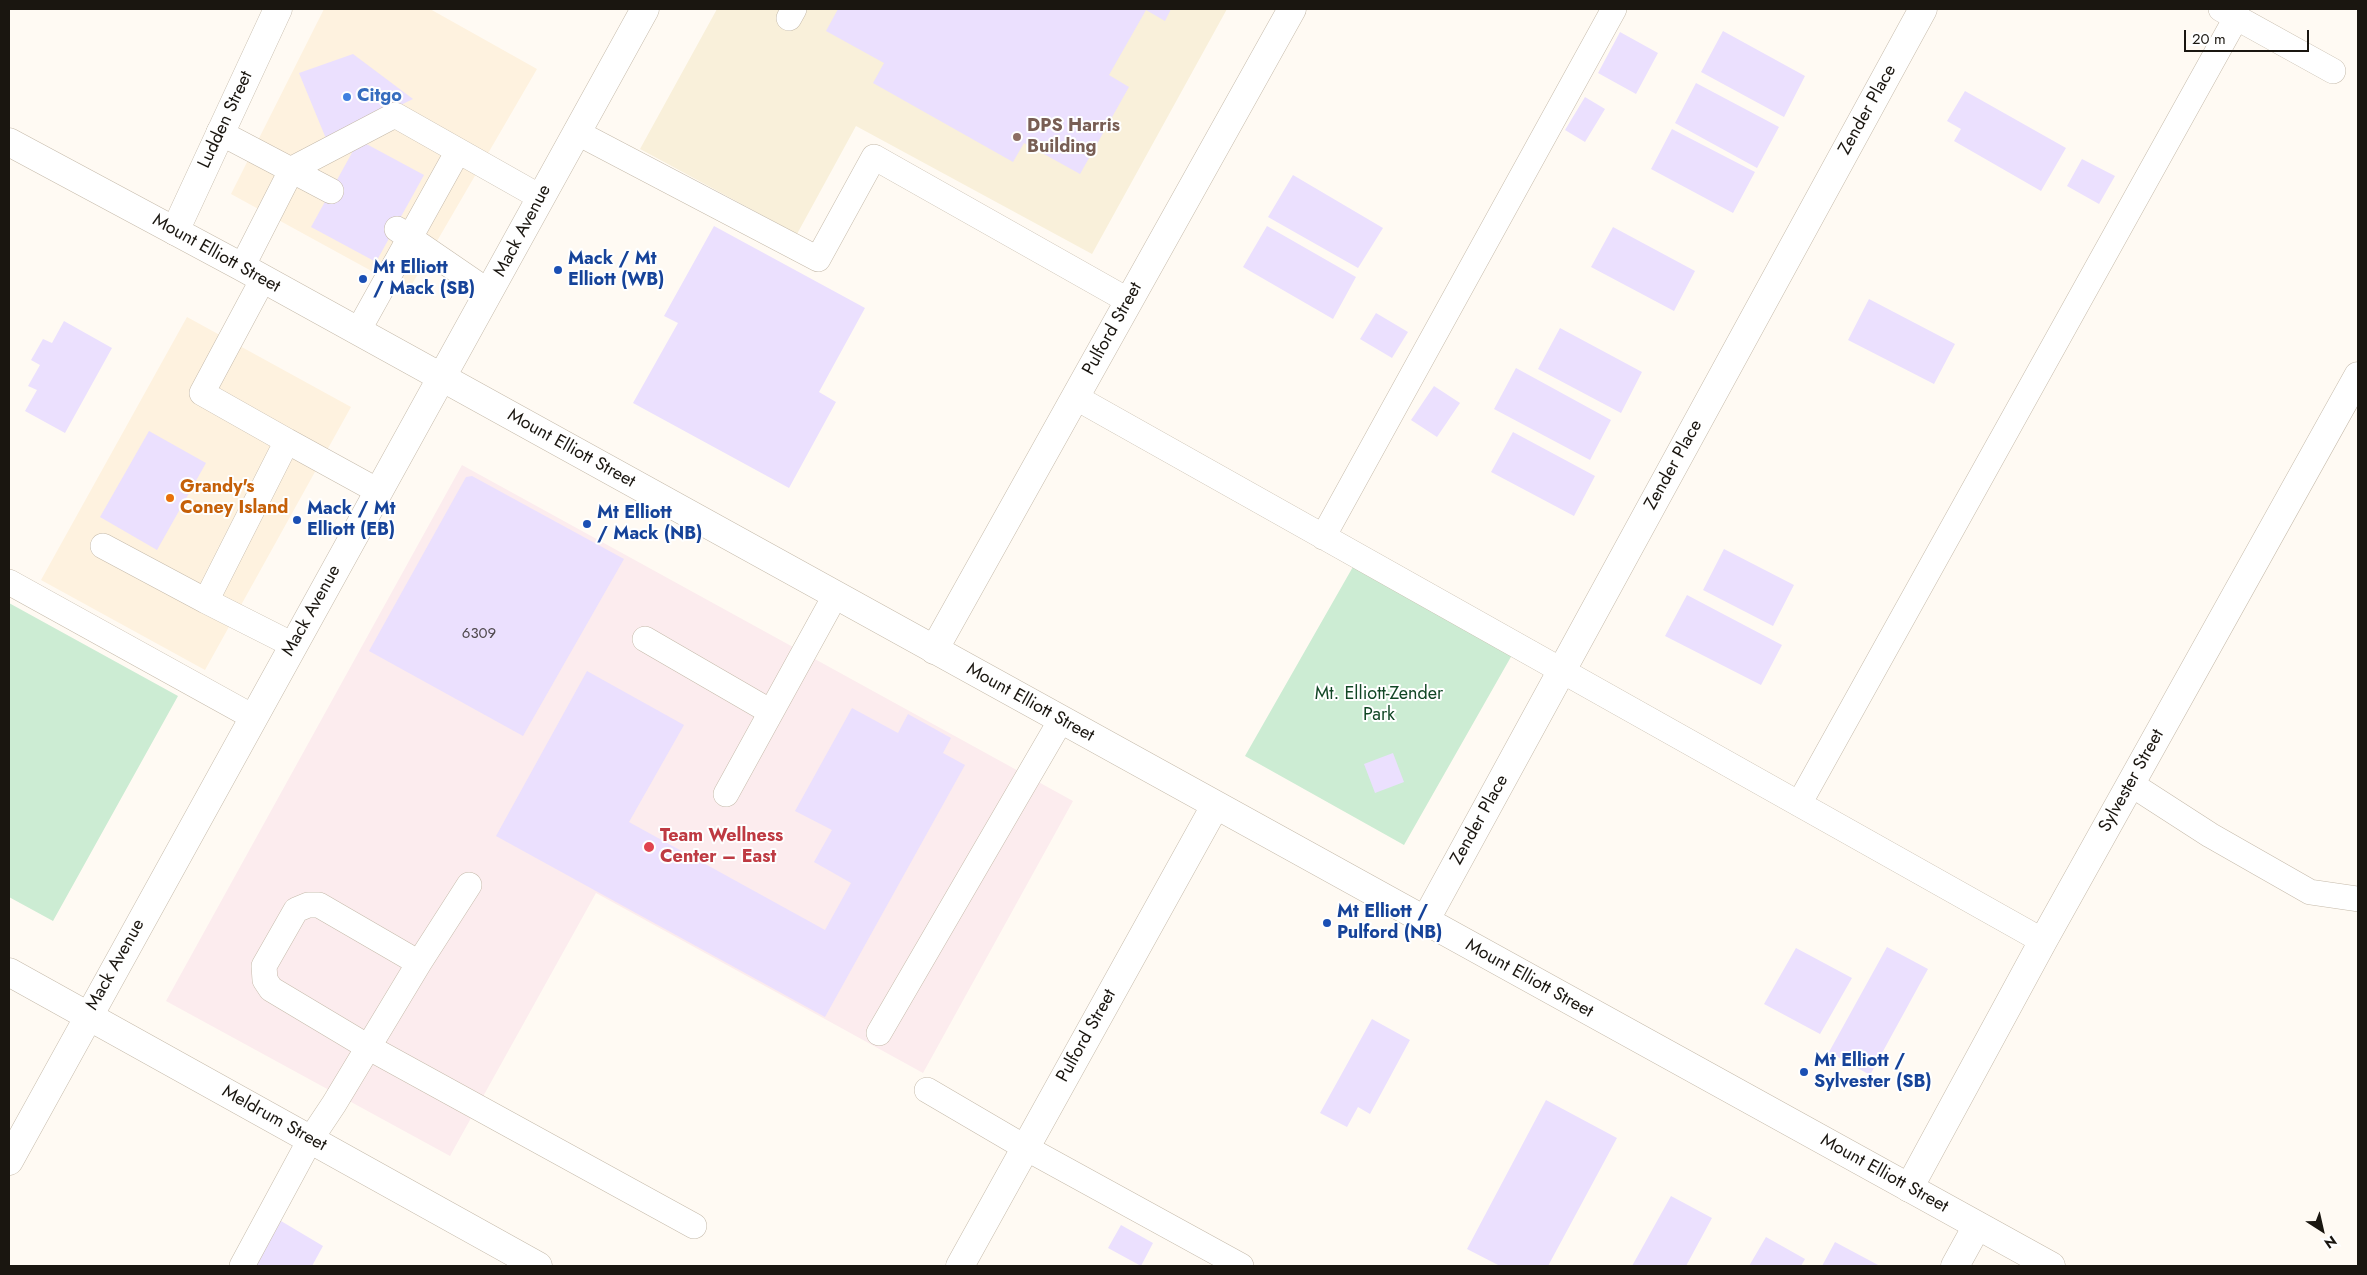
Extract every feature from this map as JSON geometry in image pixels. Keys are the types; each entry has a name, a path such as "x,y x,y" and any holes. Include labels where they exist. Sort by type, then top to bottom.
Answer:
{"street":[{"name":"Ludden Street","path":"175,231 219,132 278,9"},
{"name":"Mack Avenue","path":"9,1161 645,9"},
{"name":"Pulford Street","path":"934,650 1292,9"},
{"name":"Zender Place","path":"1425,921 1923,9"},
{"name":"Mount Elliott Street","path":"9,142 358,331 2051,1266"},
{"name":"Sylvester Street","path":"1909,1188 2043,941 2358,376"},
{"name":"Pulford Street","path":"960,1266 1215,806"},
{"name":"Meldrum Street","path":"9,972 538,1266"},
{"path":"1955,1266 1977,1226"}],"lane":[{"path":"1323,537 1614,9"},
{"path":"1799,804 2228,13 2333,70"},
{"path":"378,491 202,393 252,273 292,169 395,115 540,197"},
{"path":"219,132 331,191"},
{"path":"576,132 818,259 874,157 1129,301"},
{"path":"358,331 402,232 458,151"},
{"path":"402,232 489,292"},
{"path":"1075,397 2043,941"},
{"path":"206,601 288,441"},
{"path":"103,546 293,645"},
{"path":"9,582 253,717"},
{"path":"726,794 835,596"},
{"path":"645,639 771,712"},
{"path":"879,1033 1061,720"},
{"path":"2131,784 2210,835 2310,892 2358,899"},
{"path":"242,1266 310,1140 469,885"},
{"path":"419,963 319,905 308,905 296,910 264,966 265,980 271,989 368,1047 694,1226"},
{"path":"927,1090 1026,1148 1241,1266"}],"shaded area":[{"path":"324,9 430,9 537,69 408,291 231,194"},
{"name":"DPS Harris Building","path":"717,9 1227,9 1092,254 856,126 797,234 640,149"},
{"path":"187,317 351,407 205,670 41,580"},
{"name":"Team Wellness Center – East","path":"462,465 1073,801 923,1073 596,893 450,1156 166,1001"}],"green space":[{"name":"Mt. Elliott-Zender Park","path":"1354,565 1512,655 1404,845 1245,756"},
{"path":"9,603 178,696 53,921 9,897"}],"building":[{"path":"838,9 1171,9 1165,21 1146,10 1109,75 1129,87 1080,174 1024,143 1013,162 873,83 884,63 826,31"},
{"path":"1723,31 1805,76 1784,117 1701,72"},
{"path":"1620,32 1658,53 1636,94 1598,73"},
{"path":"353,54 413,99 327,141 299,73"},
{"path":"1696,83 1779,127 1757,168 1675,123"},
{"path":"1965,91 2066,148 2041,191 1954,141 1961,129 1947,121"},
{"path":"1585,97 1605,109 1585,142 1565,130"},
{"path":"1672,129 1755,172 1733,213 1651,169"},
{"path":"359,140 424,175 376,262 311,227"},
{"path":"2082,159 2115,176 2099,204 2067,186"},
{"path":"1293,175 1383,228 1358,268 1268,217"},
{"path":"714,226 865,308 819,392 836,402 789,488 633,403 678,323 664,316"},
{"path":"1267,226 1356,277 1333,319 1243,267"},
{"path":"1613,227 1695,271 1674,311 1591,267"},
{"path":"1869,299 1955,344 1934,384 1848,340"},
{"path":"1376,313 1408,332 1392,358 1360,339"},
{"path":"64,321 112,348 65,433 25,411 37,390 28,386 40,365 31,360 43,339 52,343"},
{"path":"1560,328 1642,372 1621,413 1538,369"},
{"path":"1516,368 1611,420 1590,460 1494,409"},
{"path":"1434,386 1460,403 1437,437 1411,420"},
{"path":"149,431 206,463 157,550 100,517"},
{"path":"1513,432 1595,476 1574,516 1491,472"},
{"path":"472,476 624,559 523,736 369,651 466,477"},
{"path":"1724,549 1794,585 1773,626 1703,590"},
{"path":"1687,595 1782,645 1761,685 1665,636"},
{"path":"587,671 684,725 629,822 825,930 851,883 814,862 832,830 795,811 852,708 898,733 908,714 951,738 943,753 965,765 825,1017 496,836"},
{"path":"1393,753 1404,782 1375,793 1364,764"},
{"path":"1887,947 1928,969 1870,1075 1829,1052"},
{"path":"1796,948 1852,978 1820,1034 1764,1004"},
{"path":"1372,1019 1410,1040 1370,1114 1358,1107 1347,1127 1320,1113"},
{"path":"1546,1100 1617,1138 1548,1266 1500,1266 1467,1249"},
{"path":"1671,1196 1712,1218 1686,1266 1632,1266"},
{"path":"281,1221 323,1246 312,1266 255,1266"},
{"path":"1121,1225 1153,1243 1141,1266 1108,1248"},
{"path":"1766,1237 1805,1259 1801,1266 1749,1266"},
{"path":"1835,1242 1880,1266 1822,1266"}],"place":[{"name":"Citgo","path":"347,97"},
{"name":"DPS Harris Building","path":"1017,137"},
{"name":"Mack / Mt Elliott (WB)","path":"558,270"},
{"name":"Mt Elliott / Mack (SB)","path":"363,279"},
{"name":"Grandy's Coney Island","path":"170,498"},
{"name":"Mack / Mt Elliott (EB)","path":"297,520"},
{"name":"Mt Elliott / Mack (NB)","path":"587,524"},
{"name":"Team Wellness Center – East","path":"649,847"},
{"name":"Mt Elliott / Pulford (NB)","path":"1327,923"},
{"name":"Mt Elliott / Sylvester (SB)","path":"1804,1072"}]}
